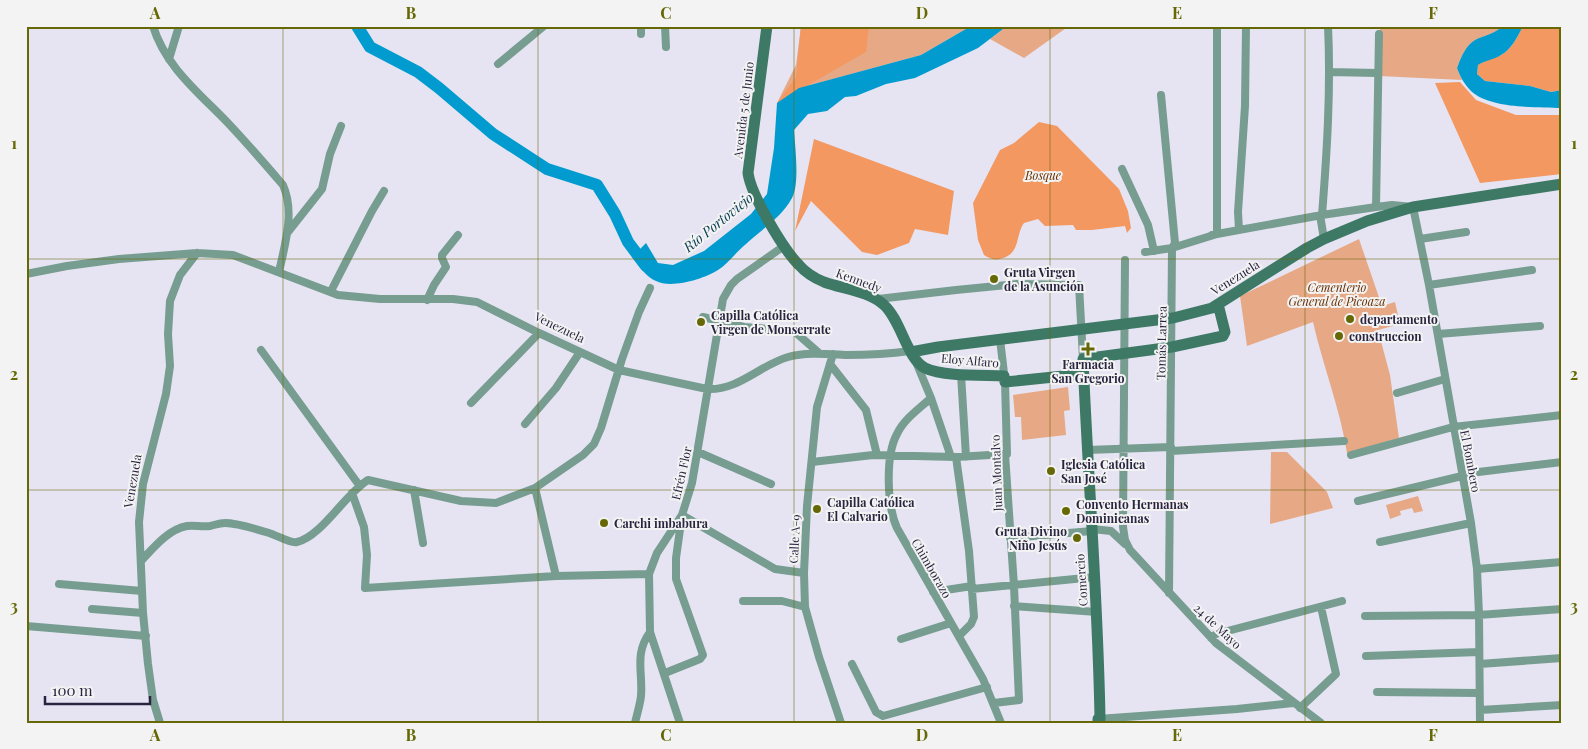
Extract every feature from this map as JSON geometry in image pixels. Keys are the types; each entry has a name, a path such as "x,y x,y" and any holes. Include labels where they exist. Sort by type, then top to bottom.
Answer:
{"street":[{"path":"153,26 157,39 185,80 226,121 283,185 288,196 288,232 279,272"},
{"path":"169,59 179,26"},
{"path":"498,64 544,26"},
{"path":"665,26 666,47"},
{"name":"Avenida 5 de Junio","path":"767,26 748,173 749,182 755,196 783,243"},
{"path":"1217,26 1217,234"},
{"path":"1239,230 1238,212 1245,106 1246,26"},
{"path":"1324,239 1321,215 1329,72 1328,26"},
{"path":"1376,206 1379,34"},
{"path":"1329,72 1377,73"},
{"name":"Tomás Larrea","path":"1161,95 1174,246 1169,593"},
{"path":"288,232 322,189 330,154 341,126"},
{"path":"1122,169 1148,225 1149,251 1217,234 1321,215 1376,206 1413,207"},
{"name":"Venezuela","path":"26,274 102,262 197,253 233,255 338,294 380,299 452,299 477,302 619,370 707,389 715,389 728,387 788,357 819,354 912,354 938,346 1173,318 1205,310 1218,304 1324,239 1368,222 1413,207 1562,184"},
{"path":"331,291 384,191"},
{"name":"El Bombero","path":"1413,207 1438,334 1471,523 1477,569 1480,723"},
{"path":"1420,239 1466,232"},
{"path":"427,300 446,266 442,255 458,235"},
{"name":"Kennedy","path":"783,243 799,265 810,275 824,282 878,299 892,315 912,354"},
{"name":"Efrén Flor","path":"680,723 665,672 650,632 649,574 657,553 682,515 692,483 723,299 736,279 783,243"},
{"name":"Venezuela","path":"160,723 154,700 146,636 139,522 143,484 166,394 170,366 168,334 170,301 180,275 197,253"},
{"name":"24 de Mayo","path":"1125,260 1123,527 1125,540 1130,550 1212,638 1321,723"},
{"path":"1429,285 1532,270"},
{"name":"Comercio","path":"878,299 1008,285 1079,284 1087,450 1098,612 1099,720"},
{"path":"142,560 175,530 189,526 210,526 222,523 234,524 283,537 291,542 298,542 319,528 359,485 368,480 461,501 496,503 535,488 582,455 594,444 639,312 650,288"},
{"path":"1083,359 1172,347 1224,336 1225,332 1218,304"},
{"path":"703,317 744,327 794,331 819,354"},
{"path":"1438,334 1540,326"},
{"path":"471,403 539,333"},
{"name":"Juan Montalvo","path":"994,704 1019,700 1006,454 1004,379 1000,339"},
{"path":"262,350 359,485"},
{"path":"525,424 556,388 580,352"},
{"name":"Calle A-9","path":"833,354 833,367 826,378 817,407 806,506 804,573 805,607 819,657 842,723"},
{"path":"912,354 953,457 969,551 974,619 959,636"},
{"name":"Eloy Alfaro","path":"912,354 921,366 930,370 961,374 1004,379 1084,374"},
{"path":"833,367 866,410 875,455 882,461 889,472"},
{"path":"961,374 966,457"},
{"path":"1397,393 1445,379"},
{"name":"Chimborazo","path":"931,398 901,427 894,441 889,472 894,523 987,687 1001,723"},
{"path":"1351,456 1453,427 1562,415"},
{"path":"1087,450 1125,448 1171,449 1344,441"},
{"path":"698,452 771,484"},
{"path":"812,462 875,455 966,457 1006,454"},
{"path":"1358,502 1462,475 1562,462"},
{"path":"535,488 556,576"},
{"path":"414,490 423,543"},
{"path":"352,493 364,527 367,555 365,588 556,576 649,574"},
{"path":"665,672 700,659 703,655 676,579 676,558 682,515 775,569 804,573"},
{"path":"1380,542 1471,523"},
{"path":"1010,538 1123,527"},
{"path":"1092,530 1111,531 1130,550"},
{"path":"1477,569 1562,562"},
{"path":"1160,583 1169,573"},
{"path":"933,592 1095,577"},
{"path":"59,584 142,591"},
{"path":"744,601 782,601 805,607"},
{"path":"1212,638 1216,634 1342,601"},
{"path":"1014,606 1098,612"},
{"path":"1099,720 1297,705 1336,674 1321,607"},
{"path":"92,609 144,613"},
{"path":"1366,616 1479,615 1562,609"},
{"path":"901,639 951,623"},
{"path":"26,626 146,636"},
{"path":"635,723 641,695 640,668 642,650 644,641 650,632"},
{"path":"1366,656 1479,652"},
{"path":"1480,664 1562,658"},
{"path":"852,664 876,712 882,716 987,687"},
{"path":"1377,692 1479,693"},
{"path":"1480,710 1562,705"}],"green space":[{"path":"801,26 971,26 921,55 800,88 777,103 796,65"},
{"path":"801,26 869,26 866,52 777,103 796,77"},
{"path":"1007,26 1069,26 1024,58 990,39"},
{"path":"1380,26 1503,26 1474,41 1466,48 1457,68 1462,80 1379,76"},
{"path":"1523,26 1562,26 1562,90 1551,92 1530,86 1485,81 1477,74 1478,65 1508,50"},
{"path":"1460,82 1476,100 1516,115 1562,115 1562,174 1480,183 1435,83"},
{"name":"Bosque","path":"1039,122 1057,126 1119,189 1128,211 1131,228 1127,233 1125,226 1076,230 1073,225 1045,226 1038,219 1024,223 1016,246 1010,254 1000,259 990,258 984,255 978,240 973,203 1000,150 1014,143"},
{"path":"814,139 954,191 948,235 915,229 909,243 877,255 862,252 811,201 795,231"},
{"name":"Cementerio General de Picoaza","path":"1359,239 1382,306 1395,302 1400,324 1378,330 1390,375 1399,438 1347,453 1340,420 1313,322 1247,346 1240,296"},
{"path":"1068,387 1070,410 1064,411 1066,435 1022,440 1021,417 1015,417 1013,395"},
{"path":"1271,452 1287,452 1327,492 1333,508 1270,524"},
{"path":"1418,496 1423,511 1414,513 1412,508 1400,511 1401,515 1390,519 1386,505"}],"water":[{"path":"971,26 1007,26 978,48 915,78 886,84 856,96 845,97 827,111 808,114 794,130 796,183 788,205 718,270 705,277 687,282 662,283 649,277 632,257 646,243 658,263 673,265 704,251 751,214 767,194 774,148 777,103 799,88 921,55"},
{"path":"1503,26 1523,26 1508,50 1498,57 1478,65 1477,74 1485,81 1530,86 1551,92 1562,90 1562,108 1502,104 1479,97 1466,86 1457,68 1464,51 1474,41"}],"waterway":[{"name":"Río Portoviejo","path":"357,26 370,47 418,72 493,134 547,169 597,185 615,214 628,242 646,266"}],"place":[{"name":"Gruta Virgen de la Asunción","path":"994,279"},
{"name":"departamento","path":"1350,319"},
{"name":"Capilla Católica Virgen de Monserrate","path":"701,322"},
{"name":"construccion","path":"1339,336"},
{"name":"Farmacia San Gregorio","path":"1088,349"},
{"name":"Iglesia Católica San José","path":"1051,471"},
{"name":"Capilla Católica El Calvario","path":"817,509"},
{"name":"Convento Hermanas Dominicanas","path":"1066,511"},
{"name":"Carchi imbabura","path":"604,523"},
{"name":"Gruta Divino Niño Jesús","path":"1077,538"}]}
